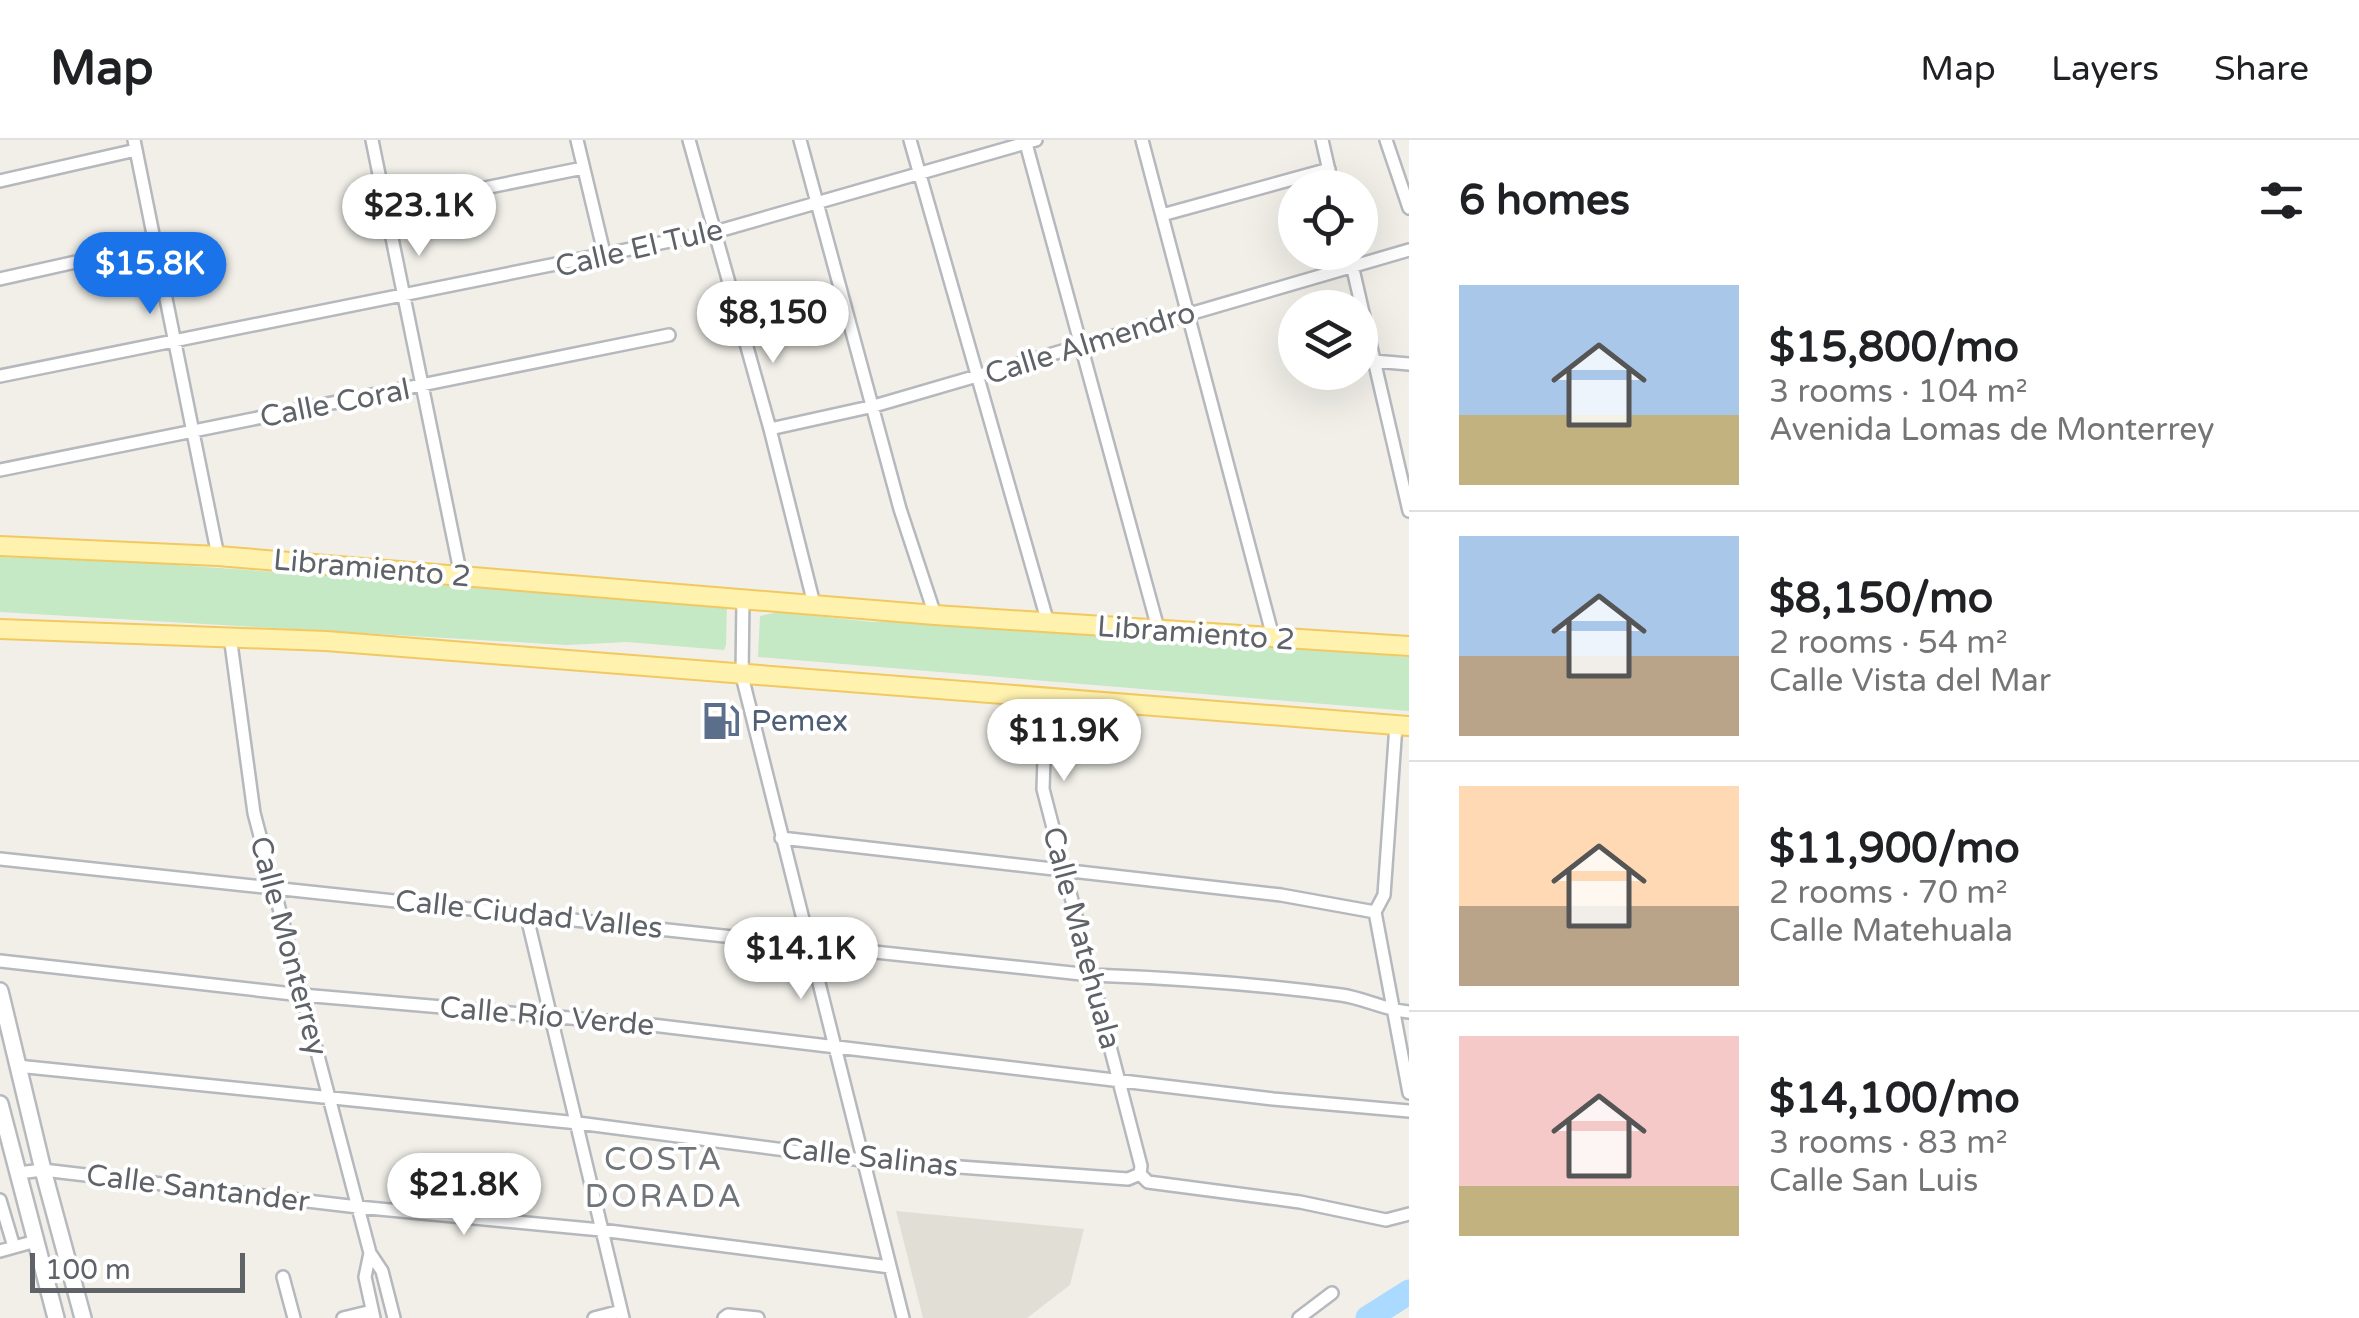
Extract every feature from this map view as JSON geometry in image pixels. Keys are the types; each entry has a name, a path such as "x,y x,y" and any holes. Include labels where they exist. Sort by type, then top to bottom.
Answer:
{"main road":[{"name":"Libramiento 2","path":"0,546 218,556 1159,632 1409,646"},
{"path":"0,630 230,636 1403,726"},
{"path":"0,991 83,1318"},
{"path":"0,1104 56,1318"}],"street":[{"path":"372,140 461,576"},
{"path":"577,140 605,257"},
{"path":"689,140 770,428 814,604"},
{"path":"800,140 900,509 935,615"},
{"path":"910,140 1048,623"},
{"path":"1142,140 1273,638"},
{"path":"1162,215 1329,169 1322,140"},
{"path":"1386,140 1409,208"},
{"path":"1029,141 1159,632"},
{"name":"Calle El Tule","path":"0,376 715,232 1029,141"},
{"path":"0,181 135,145 218,556"},
{"path":"386,208 583,168"},
{"path":"0,279 156,244"},
{"name":"Calle Almendro","path":"1378,255 1409,250"},
{"name":"Calle Almendro","path":"770,428 874,406 1081,348 1318,270"},
{"name":"Calle Coral","path":"0,470 669,335"},
{"path":"1378,360 1409,364"},
{"path":"1378,374 1403,459 1409,512"},
{"path":"743,598 742,676 902,1318"},
{"name":"Calle Monterrey","path":"230,636 254,814 370,1253 382,1271 394,1318"},
{"name":"Calle Matehuala","path":"1046,700 1043,789 1142,1166 1140,1174"},
{"path":"1403,726 1384,895 1374,912 1409,1093"},
{"path":"782,838 1281,895 1374,912"},
{"name":"Calle Ciudad Valles","path":"0,859 1091,975 1346,996 1409,1012"},
{"path":"526,913 622,1314 594,1318"},
{"name":"Calle Río Verde","path":"0,961 302,995 652,1025 1273,1100 1409,1111"},
{"name":"Calle Salinas","path":"18,1066 578,1123 862,1160 1128,1179 1140,1174 1148,1182 1300,1202 1386,1220 1409,1214"},
{"name":"Calle Santander","path":"18,1174 43,1170 358,1207 601,1230 890,1267"},
{"path":"0,1200 14,1247"},
{"path":"0,1251 36,1241"},
{"name":"Calle Monterrey","path":"370,1253 366,1277 373,1314"},
{"path":"283,1277 294,1318"},
{"path":"1299,1318 1332,1293"},
{"path":"343,1318 373,1314"},
{"path":"724,1318 758,1318"}],"shaded area":[{"path":"896,1211 1084,1229 1070,1285 1027,1318 923,1318"}],"green space":[{"path":"0,557 132,562 727,603 726,645 724,650 627,642 566,645 0,612"},
{"path":"779,612 872,622 919,619 1409,657 1409,711 758,657 760,616"}],"waterway":[{"path":"1368,1318 1409,1292"}],"place":[{"name":"Pemex","path":"721,721"}],"district":[{"name":"COSTA DORADA","path":"664,1178"}]}
